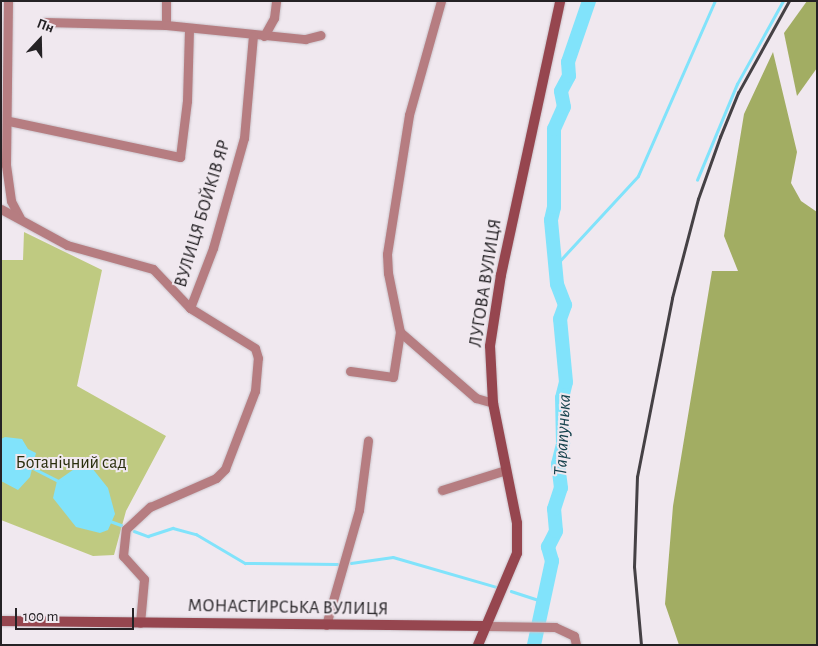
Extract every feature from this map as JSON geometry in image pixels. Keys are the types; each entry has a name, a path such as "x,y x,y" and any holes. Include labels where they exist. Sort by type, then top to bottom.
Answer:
{"street":[{"path":"8,1 4,17 8,121 7,181 20,218"},
{"path":"166,1 166,25"},
{"path":"264,36 274,18 276,1"},
{"path":"350,371 393,377 400,332 387,254 409,115 441,1"},
{"name":"ЛУГОВА ВУЛИЦЯ","path":"478,645 517,553 517,523 493,403 490,346 501,274 560,1"},
{"path":"45,22 166,25 253,36 305,39 321,35"},
{"path":"8,121 180,157 187,101 189,28"},
{"name":"ВУЛИЦЯ БОЙКІВ ЯР","path":"140,623 144,579 123,556 126,529 150,506 216,478 225,469 255,390 258,358 255,348 190,308 213,248 244,138 253,36"},
{"path":"1,209 20,218 36,231 67,244 153,269 190,308"},
{"path":"400,332 476,398 493,403"},
{"path":"326,625 359,510 368,441"},
{"path":"442,490 506,470"},
{"name":"МОНАСТИРСЬКА ВУЛИЦЯ","path":"1,621 485,626"},
{"path":"485,626 550,627 574,636 576,645"}],"green space":[{"path":"807,1 817,1 817,68 797,96 784,33"},
{"path":"773,52 797,152 791,183 801,201 817,212 817,645 679,645 665,604 673,506 712,271 738,271 724,236 744,114"},
{"name":"Ботанічний сад","path":"24,232 102,270 77,386 166,436 126,511 114,555 93,556 1,520 1,260 23,260"}],"water":[{"path":"5,437 22,439 28,449 36,453 30,477 18,490 1,481 1,439"},
{"path":"80,465 92,468 108,488 115,514 108,530 100,533 76,527 53,498 57,481"}],"waterway":[{"name":"Тарапунька","path":"534,645 552,561 548,547 556,531 554,509 561,488 558,464 563,444 562,398 566,382 560,319 565,305 557,284 551,220 554,207 554,129 564,107 561,91 569,76 568,62 589,1"},
{"name":"Тарапунька","path":"555,266 638,176 715,1"},
{"path":"697,180 737,84 783,1"},
{"name":"Тарапунька","path":"31,467 61,482"},
{"name":"Тарапунька","path":"110,521 121,525"},
{"name":"Тарапунька","path":"134,531 148,536 173,528 196,534 245,563 337,564"},
{"name":"Тарапунька","path":"351,563 393,557 497,587"},
{"name":"Тарапунька","path":"511,591 544,602"}],"railway":[{"path":"641,645 634,567 637,477 672,298 698,199 720,137 738,93 789,1"}]}
